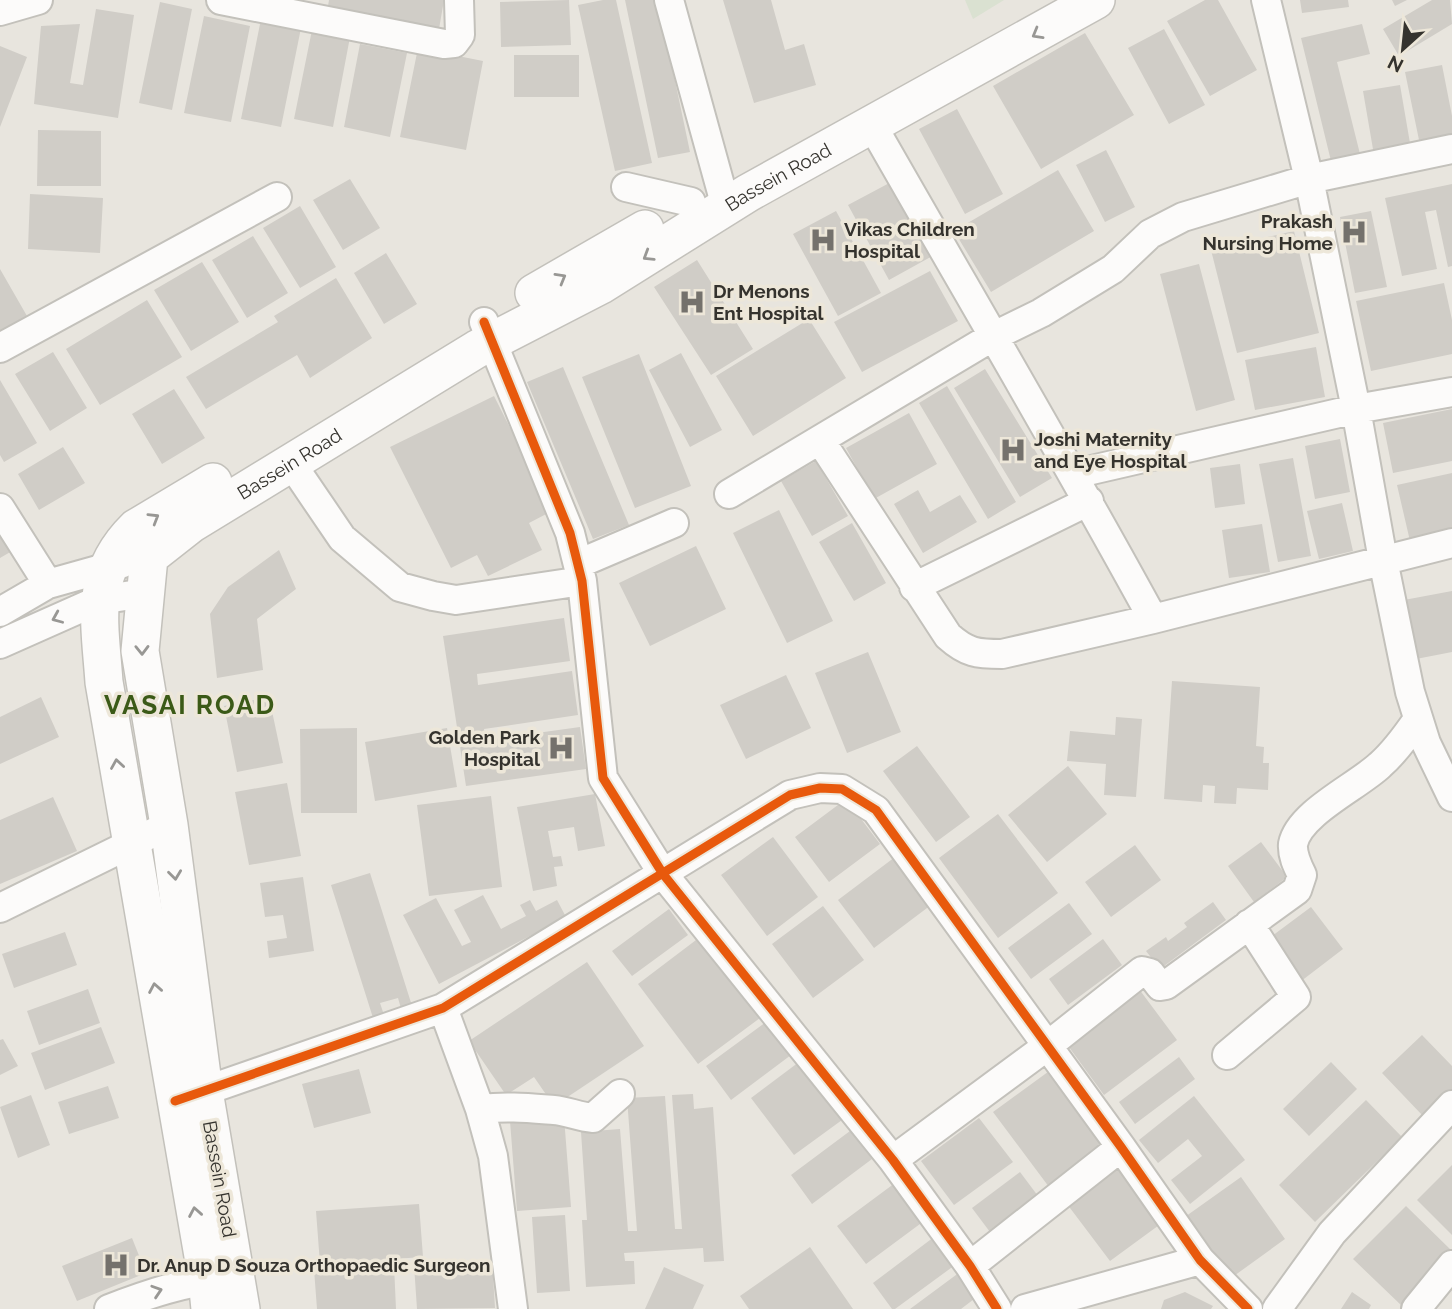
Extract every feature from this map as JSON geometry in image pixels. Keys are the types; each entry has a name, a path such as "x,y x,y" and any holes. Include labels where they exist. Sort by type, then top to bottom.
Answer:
{"main road":[{"name":"Bassein Road","path":"224,1294 189,1096 131,845 104,682 104,583 127,538 136,528 489,331 601,285 713,200 1046,0"},
{"name":"Bassein Road","path":"713,200 872,125 1096,0"},
{"name":"Bassein Road","path":"189,1096 169,825 140,651 147,575 191,524 291,464 489,331"}],"street":[{"path":"0,11 38,0"},
{"path":"221,0 444,44 454,43 460,34 459,0"},
{"path":"626,187 713,200 669,0"},
{"path":"1266,0 1309,179 1410,692 1426,743 1452,797"},
{"path":"872,125 992,337 1074,474 1153,619"},
{"path":"729,494 992,337 1041,313 1113,269 1150,234 1184,217 1309,179 1452,149"},
{"path":"0,348 277,197"},
{"path":"489,331 570,533 580,572 603,778 663,874 893,1160 970,1266 997,1309"},
{"path":"1074,474 1356,409 1452,392"},
{"path":"820,440 948,636 961,648 978,654 1002,654 1153,619 1452,543"},
{"path":"291,464 342,537 400,587 456,600 580,572 674,523"},
{"path":"914,587 1089,501"},
{"path":"0,508 48,584"},
{"path":"0,612 48,584 104,583 147,575"},
{"path":"0,644 104,583"},
{"path":"893,1160 1046,1047 1142,971 1150,973 1160,986 1166,985 1297,890 1301,875 1294,857 1293,844 1298,832 1313,816 1380,766 1404,740 1418,719"},
{"path":"189,1096 443,1008 790,795 820,788 842,789 876,810 1200,1259 1248,1309"},
{"path":"0,908 169,825"},
{"path":"1227,1055 1296,998 1249,923"},
{"path":"443,1008 481,1109 493,1157 513,1309"},
{"path":"481,1109 511,1105 556,1110 593,1118 620,1094"},
{"path":"1277,1309 1332,1233 1452,1105"},
{"path":"970,1266 1121,1147"},
{"path":"1025,1309 1200,1259"},
{"path":"1416,1309 1452,1265"},
{"path":"109,1309 162,1289 224,1294"}],"green space":[{"path":"965,0 1004,0 973,19"}],"building":[{"path":"329,0 444,0 439,29 328,6"},
{"path":"569,0 571,45 501,47 500,2"},
{"path":"616,0 652,163 615,171 578,5"},
{"path":"625,0 658,0 690,152 658,158"},
{"path":"723,0 771,0 785,50 804,44 816,85 754,103"},
{"path":"1205,0 1218,0 1257,70 1210,96 1167,21"},
{"path":"1300,0 1348,0 1349,7 1302,13"},
{"path":"1392,0 1407,0 1395,6"},
{"path":"1432,0 1450,0 1452,24 1399,56 1383,29"},
{"path":"160,2 192,9 172,110 139,103"},
{"path":"96,9 134,15 118,118 34,104 41,26 80,24 70,83 83,85"},
{"path":"204,16 250,26 231,122 184,113"},
{"path":"261,19 301,28 281,127 241,119"},
{"path":"1362,24 1370,54 1337,62 1360,154 1331,161 1301,38"},
{"path":"1164,29 1205,105 1169,124 1128,48"},
{"path":"312,30 350,37 333,127 294,119"},
{"path":"1085,33 1134,115 1041,169 993,86"},
{"path":"360,44 407,53 390,137 344,127"},
{"path":"0,46 27,57 0,127"},
{"path":"418,48 483,61 466,150 400,137"},
{"path":"514,55 579,55 579,97 514,97"},
{"path":"1442,65 1452,116 1452,134 1419,140 1405,72"},
{"path":"1400,85 1411,149 1374,155 1363,91"},
{"path":"957,109 1003,194 965,214 919,129"},
{"path":"38,130 101,131 101,186 37,186"},
{"path":"1106,150 1135,207 1105,222 1076,165"},
{"path":"1058,170 1094,231 991,292 954,231"},
{"path":"350,179 380,228 343,250 313,200"},
{"path":"895,180 936,254 889,280 848,205"},
{"path":"1452,184 1452,266 1448,267 1436,210 1425,212 1437,269 1402,276 1385,198"},
{"path":"30,194 103,198 100,253 28,249"},
{"path":"300,206 336,267 300,288 263,228"},
{"path":"836,211 881,293 838,316 793,234"},
{"path":"1371,211 1387,287 1355,293 1340,217"},
{"path":"1294,231 1319,333 1237,353 1211,250"},
{"path":"253,236 288,293 247,318 212,260"},
{"path":"386,253 417,304 384,324 354,273"},
{"path":"697,260 753,349 711,375 654,287"},
{"path":"202,262 239,322 191,351 154,290"},
{"path":"1199,264 1235,400 1196,411 1160,274"},
{"path":"0,269 27,316 0,331"},
{"path":"930,271 958,321 862,372 834,322"},
{"path":"336,278 372,338 310,378 297,355 206,409 186,377 278,322 274,316"},
{"path":"1444,283 1452,320 1452,354 1371,371 1356,301"},
{"path":"147,300 182,357 100,405 66,349"},
{"path":"809,319 846,378 753,436 716,376"},
{"path":"1316,347 1325,397 1255,410 1245,360"},
{"path":"53,352 87,408 50,431 15,374"},
{"path":"681,353 722,430 690,447 649,370"},
{"path":"639,354 691,486 635,508 582,377"},
{"path":"563,367 629,525 593,539 527,382"},
{"path":"985,369 1052,478 1020,497 954,388"},
{"path":"0,380 37,443 4,462 0,455"},
{"path":"947,386 1016,502 988,519 919,403"},
{"path":"174,389 205,438 162,464 132,414"},
{"path":"494,396 552,511 529,523 542,550 488,576 477,555 451,568 390,447"},
{"path":"1452,409 1452,461 1393,473 1383,423"},
{"path":"909,413 937,464 874,499 846,448"},
{"path":"1340,439 1350,492 1315,499 1305,446"},
{"path":"63,447 85,483 39,510 18,474"},
{"path":"1293,458 1311,556 1278,562 1259,464"},
{"path":"816,461 848,516 812,536 781,481"},
{"path":"1240,464 1245,504 1215,508 1210,468"},
{"path":"1452,473 1452,531 1410,541 1397,485"},
{"path":"918,490 930,512 960,495 977,522 923,553 894,504"},
{"path":"1342,503 1353,551 1319,559 1307,511"},
{"path":"779,510 833,621 787,643 733,533"},
{"path":"852,523 886,583 854,601 819,542"},
{"path":"1262,524 1270,572 1229,578 1222,530"},
{"path":"0,530 12,551 0,558"},
{"path":"696,546 726,609 650,646 619,583"},
{"path":"279,550 296,589 257,619 263,670 217,678 210,614 228,587"},
{"path":"1452,591 1452,652 1416,659 1404,600"},
{"path":"564,618 570,661 477,674 478,685 572,671 578,715 484,729 486,740 580,727 586,769 466,786 443,636"},
{"path":"868,652 901,732 847,753 815,673"},
{"path":"786,675 811,728 746,759 720,705"},
{"path":"1172,681 1260,687 1256,746 1264,747 1263,763 1269,763 1268,790 1237,788 1236,804 1214,803 1215,786 1203,785 1202,802 1164,799"},
{"path":"41,697 59,737 0,764 0,717"},
{"path":"269,697 283,763 237,772 224,706"},
{"path":"1116,717 1142,719 1136,797 1104,795 1106,764 1067,761 1070,731 1115,735"},
{"path":"357,728 357,813 301,813 300,729"},
{"path":"447,728 457,787 375,801 365,742"},
{"path":"917,746 970,817 936,842 883,771"},
{"path":"1068,766 1107,814 1047,862 1008,815"},
{"path":"287,783 301,856 249,865 235,792"},
{"path":"595,794 605,846 578,851 574,827 548,831 553,857 561,856 563,866 554,867 557,886 533,891 517,807"},
{"path":"491,796 502,887 429,896 417,805"},
{"path":"53,797 77,851 0,884 0,820"},
{"path":"846,799 880,844 829,882 795,837"},
{"path":"998,814 1058,893 998,938 939,858"},
{"path":"773,837 818,897 767,936 721,875"},
{"path":"1261,842 1287,877 1254,902 1228,866"},
{"path":"1135,845 1161,880 1111,917 1085,882"},
{"path":"895,857 931,905 874,948 838,900"},
{"path":"370,873 413,1009 402,1012 398,998 380,1003 385,1018 374,1021 331,885"},
{"path":"303,877 314,951 269,958 267,941 287,938 283,915 265,917 260,883"},
{"path":"483,895 501,929 526,916 520,905 530,900 536,911 557,900 566,917 439,984 403,915 436,898 462,946 471,942 454,910"},
{"path":"1213,902 1226,920 1160,969 1146,951 1166,937 1168,941 1187,927 1184,923"},
{"path":"1069,903 1092,934 1031,979 1008,948"},
{"path":"823,906 864,960 813,998 772,944"},
{"path":"1311,907 1343,949 1296,985 1264,942"},
{"path":"669,909 688,935 632,976 612,951"},
{"path":"65,932 77,965 14,988 2,954"},
{"path":"700,937 760,1018 698,1064 638,984"},
{"path":"1103,939 1122,965 1068,1005 1049,979"},
{"path":"587,962 644,1046 554,1106 534,1077 506,1095 469,1041"},
{"path":"88,989 100,1023 39,1045 27,1011"},
{"path":"1139,989 1177,1040 1104,1095 1066,1043"},
{"path":"770,1019 795,1052 731,1100 706,1066"},
{"path":"101,1027 115,1063 45,1090 31,1053"},
{"path":"1422,1035 1452,1066 1452,1089 1423,1116 1382,1073"},
{"path":"3,1039 18,1066 0,1075 0,1040"},
{"path":"1179,1057 1195,1079 1135,1124 1119,1102"},
{"path":"799,1062 842,1120 794,1155 751,1098"},
{"path":"1331,1062 1357,1089 1309,1136 1283,1109"},
{"path":"359,1069 371,1113 314,1128 302,1084"},
{"path":"1052,1069 1108,1143 1049,1187 993,1112"},
{"path":"108,1086 119,1118 69,1134 58,1102"},
{"path":"693,1094 694,1109 713,1107 724,1261 704,1262 703,1248 624,1253 625,1261 634,1261 635,1284 586,1287 582,1220 587,1220 581,1132 620,1129 628,1231 637,1231 627,1098 665,1096 675,1229 682,1229 672,1095"},
{"path":"31,1095 50,1145 18,1158 0,1107"},
{"path":"1194,1096 1245,1160 1190,1204 1171,1180 1202,1156 1188,1139 1158,1163 1139,1140"},
{"path":"1366,1100 1402,1137 1315,1222 1279,1185"},
{"path":"564,1117 571,1207 517,1211 510,1121"},
{"path":"979,1118 1013,1162 954,1205 921,1161"},
{"path":"850,1131 872,1159 812,1204 791,1175"},
{"path":"1123,1163 1166,1220 1110,1261 1067,1204"},
{"path":"1452,1165 1452,1235 1417,1200"},
{"path":"1020,1172 1041,1200 993,1236 972,1208"},
{"path":"1241,1177 1285,1239 1227,1281 1182,1219"},
{"path":"895,1183 924,1221 866,1264 837,1226"},
{"path":"419,1204 423,1257 320,1264 316,1211"},
{"path":"1406,1206 1452,1251 1452,1256 1402,1306 1353,1259"},
{"path":"565,1215 570,1291 537,1293 532,1217"},
{"path":"934,1237 955,1265 892,1309 873,1283"},
{"path":"132,1238 146,1273 77,1301 62,1266"},
{"path":"810,1247 853,1309 749,1309 740,1296"},
{"path":"492,1260 495,1308 417,1309 414,1265"},
{"path":"394,1265 396,1309 317,1309 314,1269"},
{"path":"664,1267 704,1285 693,1309 645,1309"},
{"path":"960,1272 978,1296 961,1309 910,1309"},
{"path":"1185,1292 1213,1306 1211,1309 1161,1309 1164,1300"},
{"path":"1352,1292 1371,1305 1369,1309 1341,1309"}],"cycle path":[{"path":"484,322 570,533 582,581 603,778 663,874 893,1160 970,1266 997,1309"},
{"path":"175,1101 443,1008 790,795 820,788 842,789 876,810 1200,1260 1248,1309"}],"place":[{"name":"Prakash Nursing Home","path":"1354,232"},
{"name":"Vikas Children Hospital","path":"823,240"},
{"name":"Dr Menons Ent Hospital","path":"692,302"},
{"name":"Joshi Maternity and Eye Hospital","path":"1013,450"},
{"name":"Golden Park Hospital","path":"561,748"},
{"name":"Dr. Anup D Souza Orthopaedic Surgeon","path":"116,1265"}],"district":[{"name":"VASAI ROAD","path":"190,705"}]}
